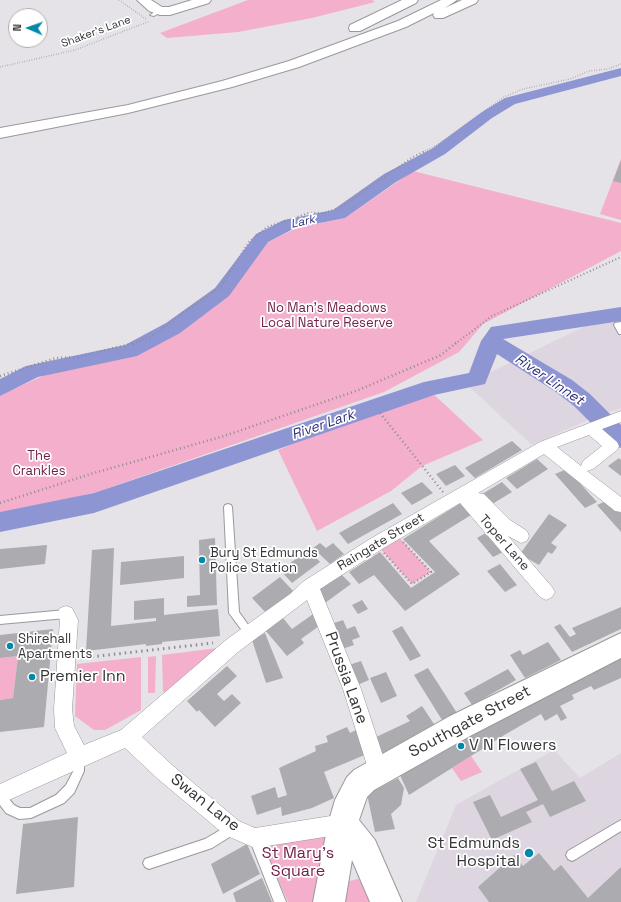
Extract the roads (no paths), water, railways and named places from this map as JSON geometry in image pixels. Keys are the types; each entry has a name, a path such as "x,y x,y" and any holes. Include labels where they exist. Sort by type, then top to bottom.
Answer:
{"main road":[{"path":"143,0 153,8 156,13 170,11 205,0"},
{"path":"288,63 303,50 370,22 412,0"},
{"path":"288,63 379,26 434,0"},
{"path":"0,133 128,109 227,84 402,24 451,0"},
{"path":"0,125 159,94 288,63 322,59 426,21 472,0"},
{"name":"Southgate Street","path":"343,824 350,800 357,787 378,771 460,726 621,645"},
{"path":"343,824 350,855 386,902"},
{"path":"329,902 350,855"}],"street":[{"name":"Raingate Street","path":"80,757 128,737 232,646 296,599 310,586 376,544 545,446 592,426 620,417"},
{"path":"588,465 612,446 592,426"},
{"path":"545,446 621,506"},
{"name":"Toper Lane","path":"460,494 521,536"},
{"name":"Toper Lane","path":"460,494 546,592"},
{"name":"Prussia Lane","path":"310,586 352,689 378,771"},
{"path":"0,794 80,757 65,728 63,709 69,620 66,614"},
{"name":"Swan Lane","path":"128,737 165,772 232,828 256,838"},
{"path":"256,838 343,824"}],"lane":[{"path":"621,324 617,325 621,332"},
{"path":"228,508 234,612 249,633"},
{"path":"0,620 66,614"},
{"path":"0,797 10,809 19,814 31,813 60,799 70,790 78,771 80,757"},
{"path":"572,855 621,825"},
{"path":"149,863 208,844 232,828"},
{"path":"256,838 280,902"}],"waterway":[{"name":"Lark","path":"0,388 33,371 130,351 173,328 222,292 262,238 290,224 339,214 390,178 439,151 487,115 510,101 621,72"},
{"name":"River Lark","path":"491,341 498,332 621,314"},
{"name":"River Lark","path":"0,522 94,503 432,388 477,379 491,341"},
{"name":"River Linnet","path":"491,341 564,386 582,400 621,439"}],"place":[{"name":"Bury St Edmunds Police Station","path":"202,560"},
{"name":"Shirehall Apartments","path":"10,646"},
{"name":"Premier Inn","path":"32,677"},
{"name":"V N Flowers","path":"461,746"},
{"name":"St Edmunds Hospital","path":"529,853"}],"park label":[{"name":"No Man's Meadows Local Nature Reserve","path":"327,316"},
{"name":"The Crankles","path":"39,464"},
{"name":"St Mary's Square","path":"298,863"}]}
